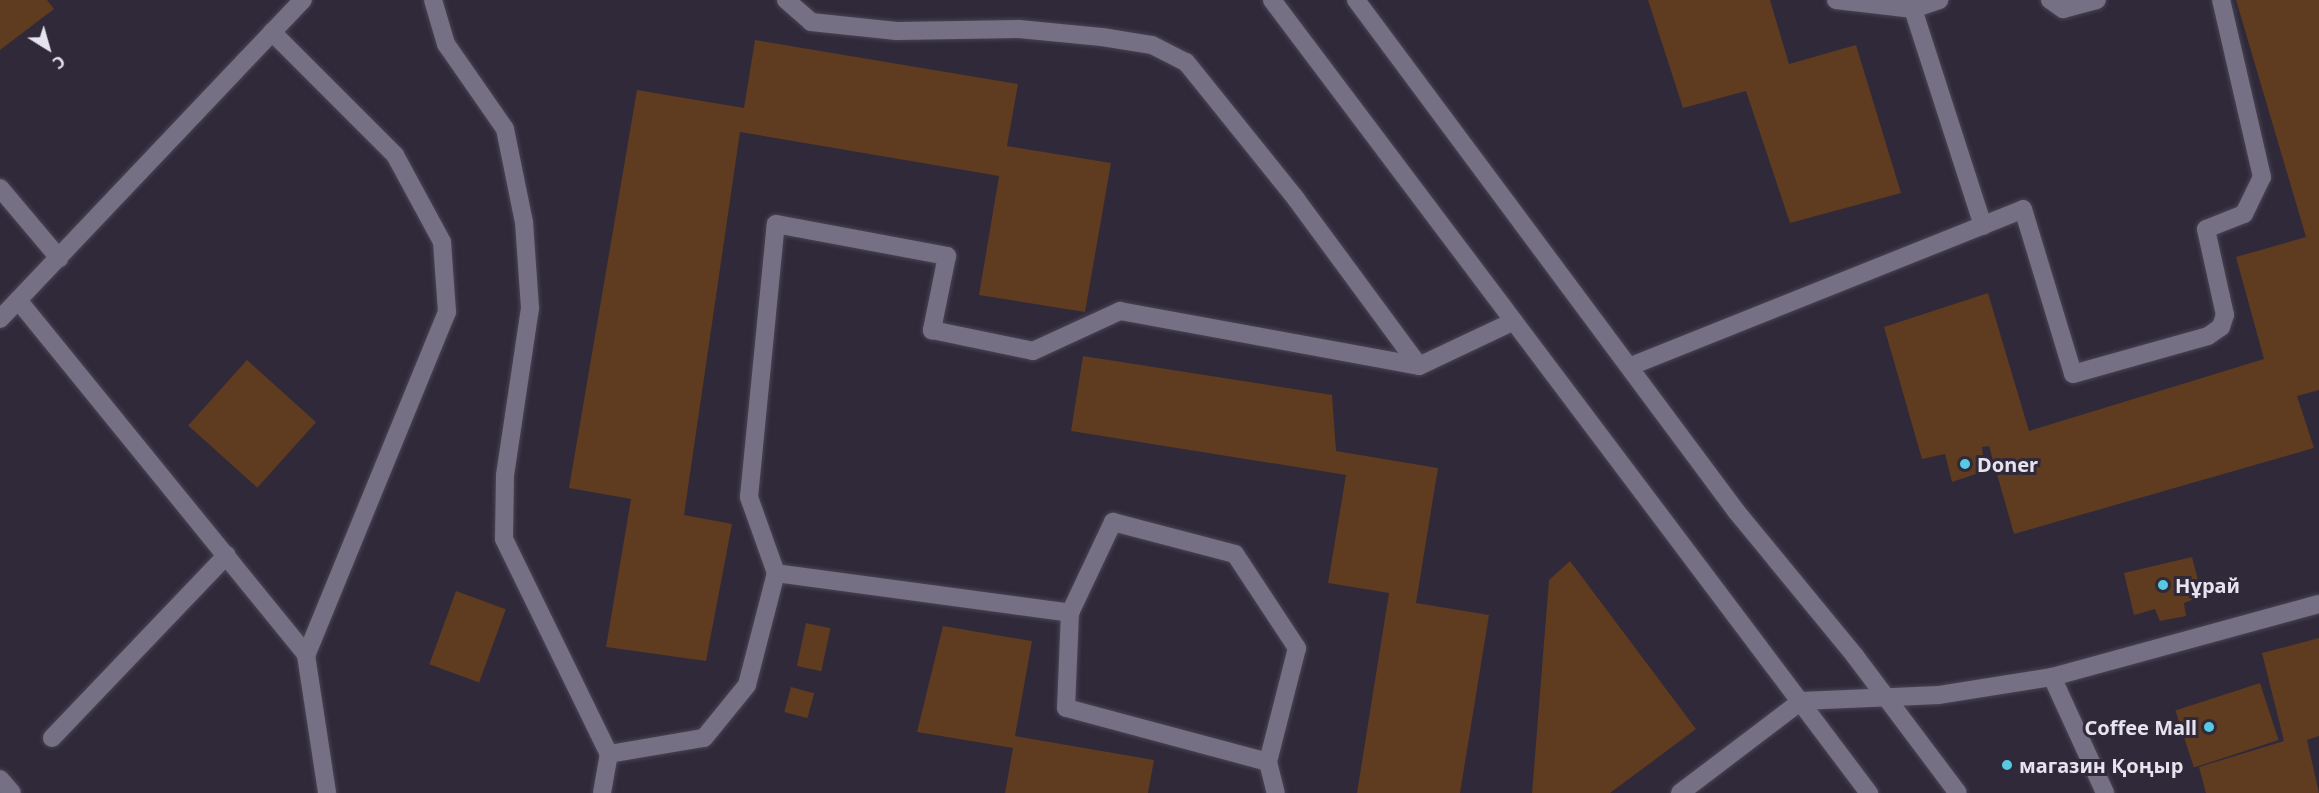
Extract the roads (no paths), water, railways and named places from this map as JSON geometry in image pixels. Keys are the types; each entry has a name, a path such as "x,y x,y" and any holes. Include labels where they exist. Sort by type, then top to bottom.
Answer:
{"street":[{"path":"0,319 303,0"},
{"path":"433,0 446,44 505,129 524,222 530,308 505,475 504,539 609,754 602,793"},
{"path":"786,0 811,22 897,32 1019,29 1102,37 1152,45 1186,62 1296,199 1419,366"},
{"path":"1272,0 1869,793"},
{"path":"1356,0 1631,366 1736,511 1887,698 1958,793"},
{"path":"1836,0 1913,9 1939,0"},
{"path":"2050,0 2062,9 2097,0"},
{"path":"1631,366 2023,209 2073,374 2208,336 2221,327 2224,299 2206,229 2244,214 2262,177 2221,0"},
{"path":"1913,9 1983,226"},
{"path":"272,32 394,155 442,242 447,312 306,655"},
{"path":"0,188 59,258"},
{"path":"609,754 704,738 747,685 776,573 749,497 776,224 947,256 932,330 1033,351 1120,311 1419,366 1514,321"},
{"path":"18,300 306,655 327,793"},
{"path":"1268,762 1066,708 1070,613 1113,522 1235,554 1297,648 1268,762 1276,793"},
{"path":"52,738 227,555"},
{"path":"776,573 1070,613"},
{"path":"1680,793 1801,701 1939,695 2052,677 2319,604"},
{"path":"2052,677 2105,793"},
{"path":"0,779 12,793"}],"place":[{"name":"Doner","path":"1965,464"},
{"name":"Нұрай","path":"2163,585"},
{"name":"Coffee Mall","path":"2209,727"},
{"name":"магазин Қоңыр","path":"2007,765"}]}
